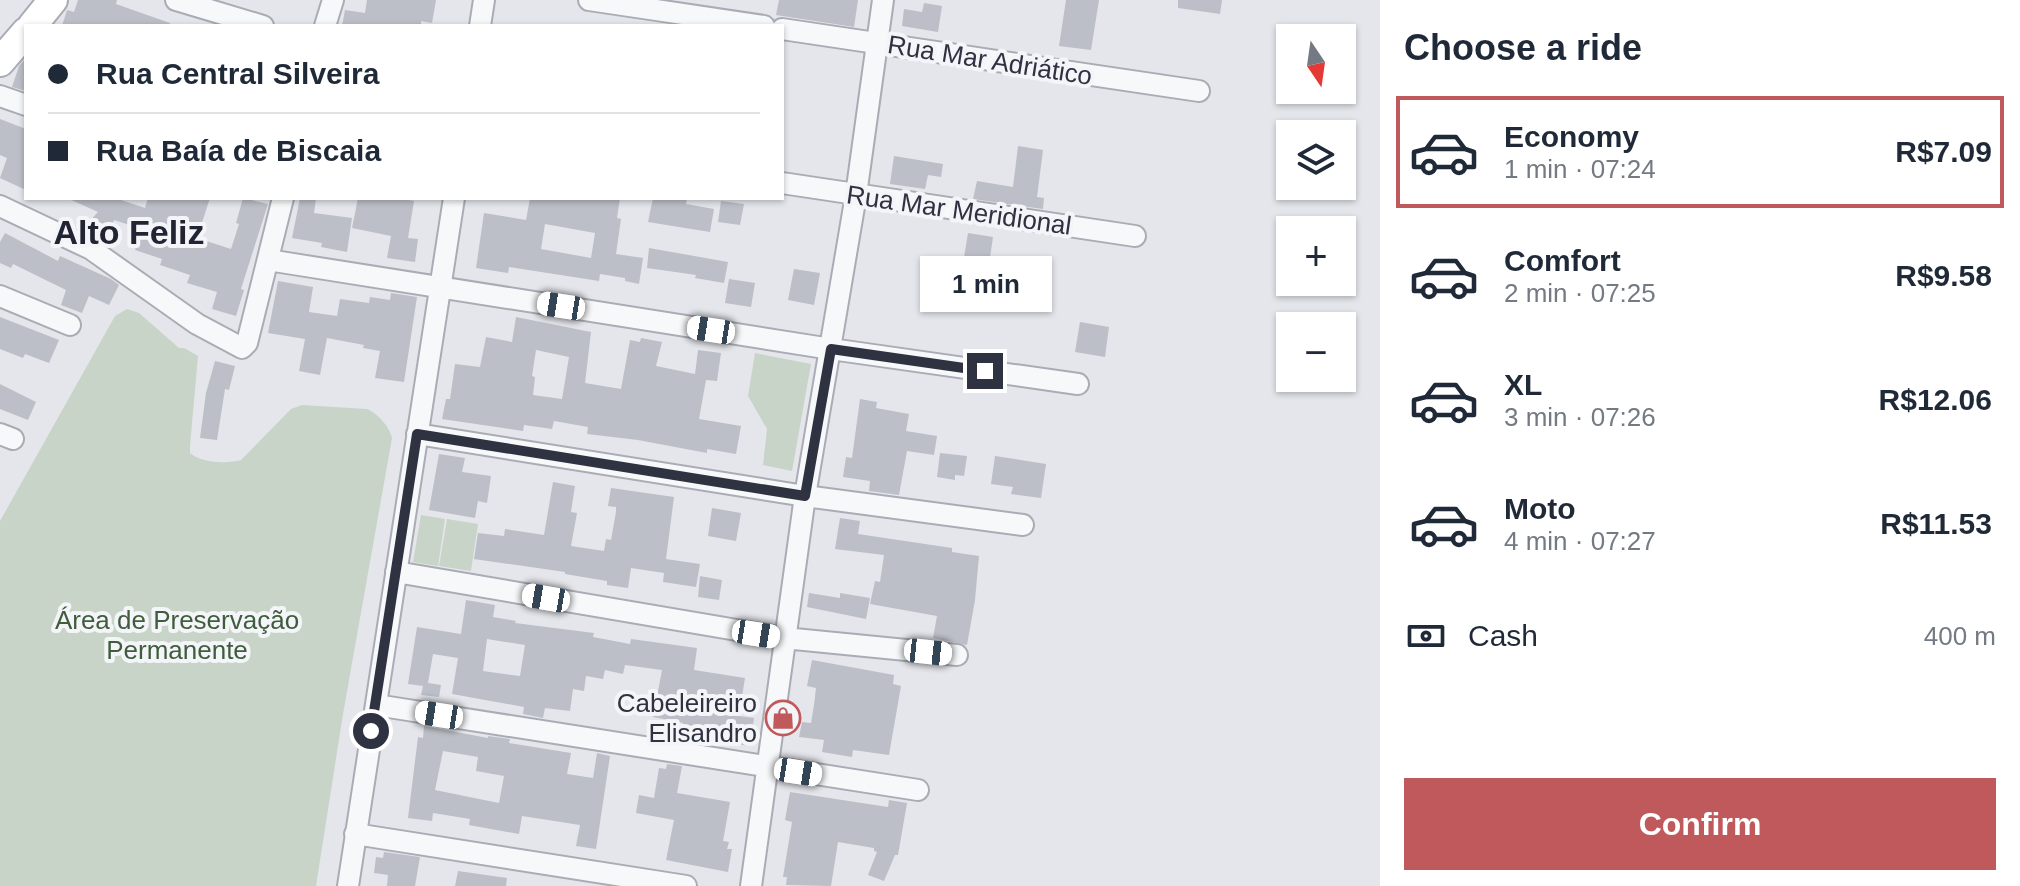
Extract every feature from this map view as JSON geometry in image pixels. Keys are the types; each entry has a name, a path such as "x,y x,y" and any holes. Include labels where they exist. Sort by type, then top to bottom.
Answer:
{"main road":[{"path":"34,24 53,0"},
{"path":"0,62 24,34"}],"street":[{"path":"176,0 223,6 259,24"},
{"path":"326,24 333,0"},
{"path":"480,24 484,0"},
{"path":"589,0 751,24"},
{"path":"751,886 805,496 856,195 883,0"},
{"name":"Rua Mar Adriático","path":"784,29 1199,91"},
{"path":"0,96 24,104"},
{"name":"Rua Mar Meridional","path":"784,183 1135,236"},
{"path":"0,206 91,249 197,324 244,348 283,200"},
{"path":"348,886 454,200"},
{"path":"268,260 831,349 1078,384"},
{"path":"0,296 70,325"},
{"path":"417,434 805,496 1023,525"},
{"path":"396,572 784,638 957,655"},
{"path":"376,705 918,790"},
{"path":"355,834 686,886"}],"green space":[{"name":"Área de Preservação Permanente","path":"127,309 139,313 179,348 198,356 190,453 201,459 214,462 241,460 291,409 302,405 367,409 382,421 391,434 316,886 0,886 0,521 115,316"},
{"path":"755,353 811,364 792,471 763,465 767,429 748,396"},
{"path":"421,515 445,519 438,566 413,562"},
{"path":"447,519 478,524 471,571 439,566"}],"building":[{"path":"78,0 117,0 116,4 170,24 63,24 67,10 74,12"},
{"path":"367,0 436,0 432,23 342,24 345,10 365,13"},
{"path":"779,0 858,0 854,27 776,15"},
{"path":"1066,0 1099,0 1091,50 1059,46"},
{"path":"1178,0 1222,0 1220,14 1178,8"},
{"path":"924,3 942,6 938,32 902,26 904,9 922,12"},
{"path":"24,60 24,90 12,87"},
{"path":"0,119 24,128 24,189 0,178 7,158 0,155"},
{"path":"1018,146 1043,150 1037,197 1044,198 1043,209 973,199 977,181 1013,187"},
{"path":"894,156 943,164 941,177 928,175 925,189 890,184"},
{"path":"71,200 121,200 145,208 147,200 209,200 197,238 231,249 242,200 268,204 241,289 244,290 236,316 212,309 217,292 187,283 190,275 160,265 162,259 135,250 142,229 114,220 108,238 85,226 98,212"},
{"path":"300,200 316,200 314,213 352,218 347,252 321,247 322,243 292,238"},
{"path":"358,200 414,201 408,238 418,239 415,262 387,258 391,236 352,228"},
{"path":"530,200 620,200 617,218 621,219 616,254 643,258 639,284 600,274 599,281 509,267 508,273 476,268 484,213 526,220","holes":["545,224 595,233 591,258 541,249"]},
{"path":"653,200 687,200 686,204 714,209 710,232 648,222"},
{"path":"721,201 744,204 740,225 718,222"},
{"path":"5,233 58,261 60,256 111,279 119,285 109,305 89,296 82,313 61,305 66,290 13,264 11,268 0,263 0,242"},
{"path":"968,233 993,237 985,292 959,288"},
{"path":"649,248 728,262 724,283 695,278 696,275 647,268"},
{"path":"794,269 820,273 814,305 788,300"},
{"path":"729,279 755,283 751,307 725,303"},
{"path":"278,281 313,287 309,312 337,316 340,299 369,303 370,297 390,300 391,293 417,297 404,382 375,378 380,351 327,338 320,375 299,371 305,339 268,333"},
{"path":"0,317 59,340 49,363 0,349"},
{"path":"516,317 591,332 585,383 621,389 630,340 640,342 641,338 662,342 656,366 695,374 698,350 721,353 717,381 706,380 699,419 741,426 736,454 707,449 707,453 587,434 588,427 554,421 552,429 524,425 523,431 442,419 446,399 450,399 455,364 480,367 486,337 512,342","holes":["536,350 569,357 562,399 533,395"]},
{"path":"1080,322 1109,327 1105,357 1075,352"},
{"path":"215,361 235,366 229,390 225,389 217,440 200,438 206,393"},
{"path":"0,384 36,402 28,420 0,409"},
{"path":"860,399 877,402 876,408 909,414 906,431 937,436 934,455 907,451 899,495 869,491 870,481 843,477 846,457 852,458"},
{"path":"940,453 967,456 964,476 955,475 955,480 937,477"},
{"path":"439,454 465,458 462,472 491,476 487,503 478,501 475,518 429,510"},
{"path":"995,456 1046,464 1041,498 1011,494 1013,487 991,484"},
{"path":"553,482 575,486 571,512 577,513 571,546 604,551 606,539 611,540 616,512 616,507 608,506 611,488 674,497 666,559 700,564 696,587 663,582 664,573 631,568 628,588 565,572 474,559 478,533 504,536 505,529 544,535"},
{"path":"712,508 741,513 736,541 708,536"},
{"path":"840,518 860,521 858,534 952,548 952,552 979,556 967,645 933,638 937,616 870,604 875,581 880,582 884,555 835,549"},
{"path":"700,576 722,580 719,600 698,597"},
{"path":"809,593 840,598 840,593 870,598 866,619 807,607"},
{"path":"466,600 495,605 493,617 515,623 594,633 593,637 630,644 631,639 697,648 694,670 745,678 739,716 754,718 750,746 681,736 683,723 653,717 662,670 625,665 623,674 605,670 603,679 586,676 584,691 573,689 570,711 545,708 543,718 523,714 524,707 452,694 458,658 433,654 428,683 441,685 439,697 421,695 423,686 408,684 417,627 461,634","holes":["487,639 525,645 520,676 483,671"]},
{"path":"812,660 894,675 893,684 901,686 889,755 853,750 852,757 822,752 824,740 799,737 802,722 811,723 816,688 807,686"},
{"path":"424,726 510,739 509,743 571,753 567,774 593,778 597,753 610,756 596,849 576,846 580,825 522,816 519,834 469,825 470,819 433,813 432,821 408,818 418,737 423,738","holes":["443,751 478,757 476,771 504,776 499,803 435,790"]},
{"path":"667,764 682,766 677,793 730,802 723,841 729,842 727,849 732,849 728,872 666,860 674,820 636,813 639,795 654,798 659,768 666,769"},
{"path":"790,792 888,807 889,800 907,803 898,855 895,855 884,881 868,875 877,852 874,848 838,842 831,886 786,885 787,877 783,877 792,822 785,820"},
{"path":"384,852 420,857 415,886 387,886 388,875 374,873 376,857 383,858"},
{"path":"458,871 507,878 506,886 455,886"}],"place":[{"name":"Cabeleireiro Elisandro","path":"783,718"}],"district":[{"name":"Alto Feliz","path":"129,232"}],"route":[{"path":"371,731 417,434 805,496 831,349 985,371"}]}
